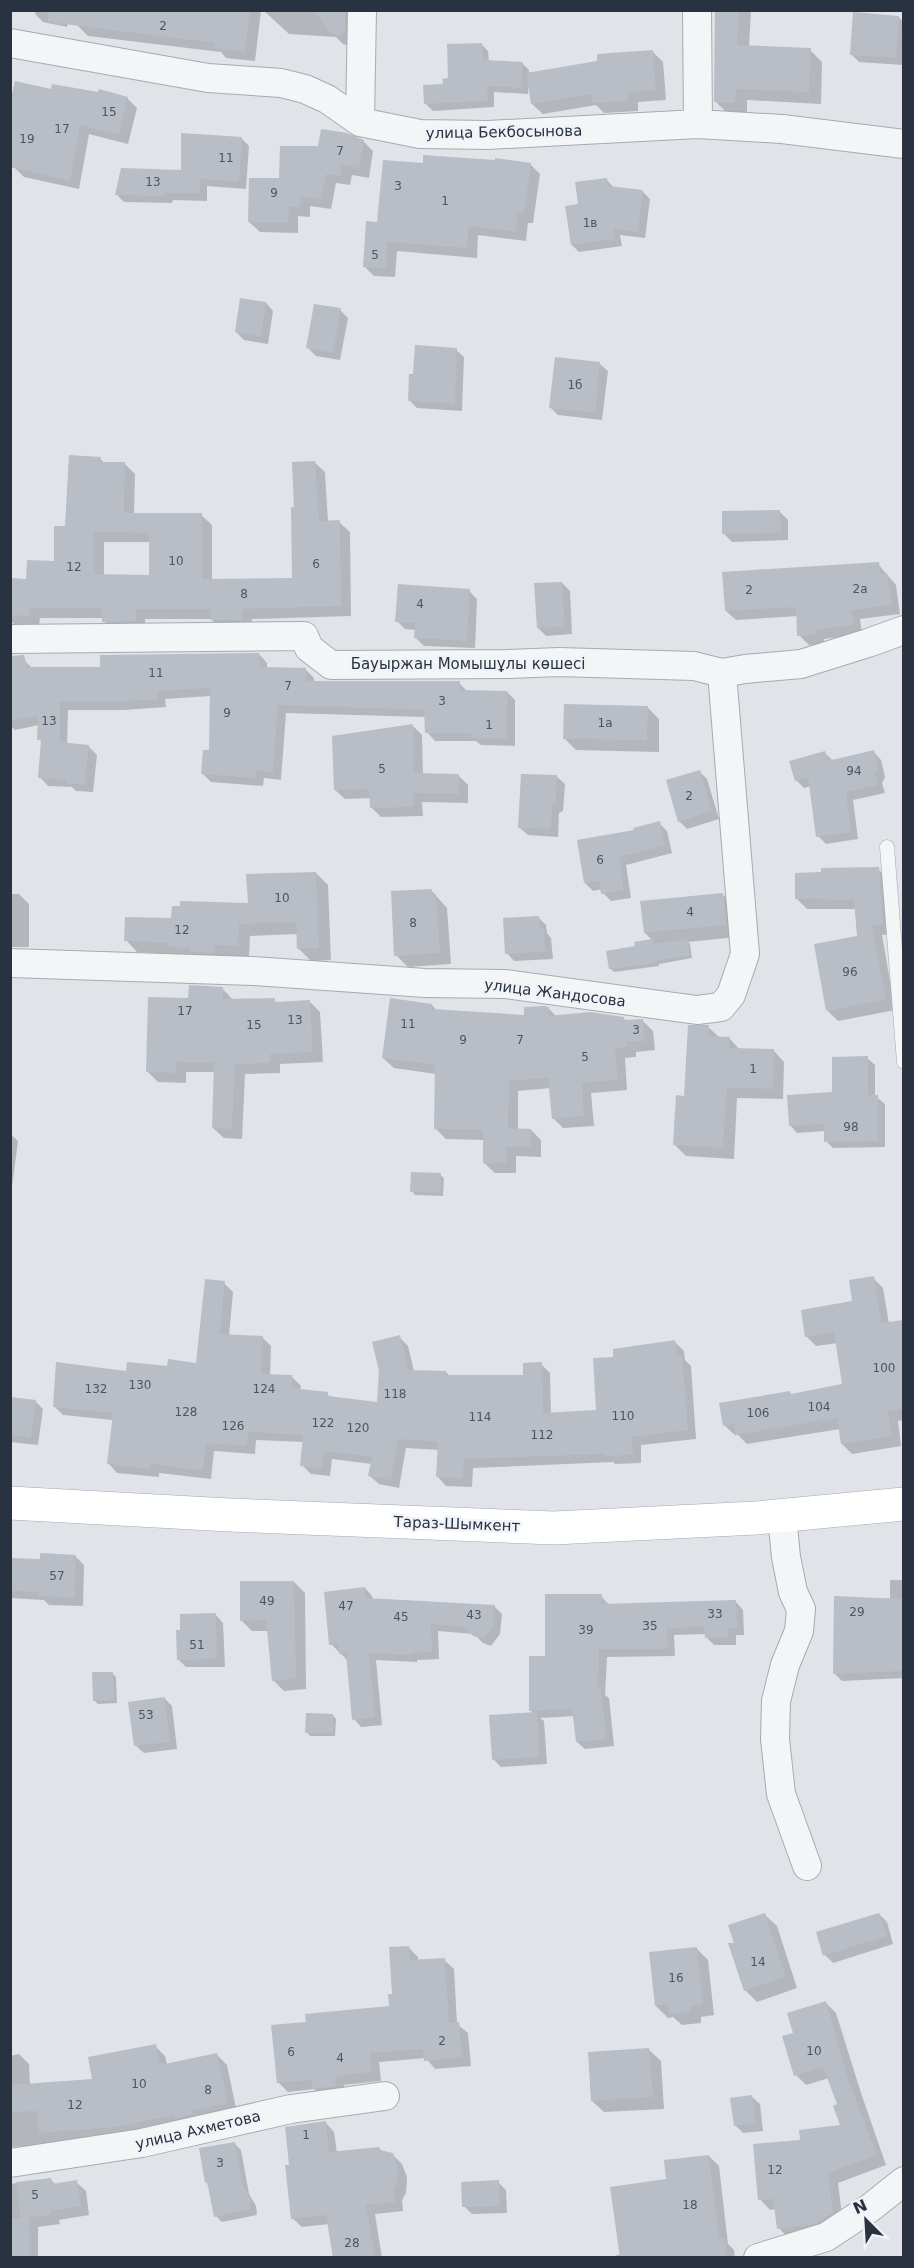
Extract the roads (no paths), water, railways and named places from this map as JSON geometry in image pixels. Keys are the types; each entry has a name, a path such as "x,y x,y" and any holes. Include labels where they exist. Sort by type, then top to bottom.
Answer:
{"main road":[{"name":"Тараз-Шымкент","path":"10,1503 229,1515 554,1528 782,1515 903,1504"}],"street":[{"path":"360,122 362,10"},
{"path":"697,10 698,124"},
{"name":"улица Бекбосынова","path":"10,43 208,78 281,83 305,89 327,99 360,122 420,134 488,135 698,124 782,129 903,144"},
{"path":"722,673 801,664 903,630"},
{"name":"Бауыржан Момышұлы көшесі","path":"10,639 304,636 309,648 331,665 559,662 694,666 722,673"},
{"name":"улица Жандосова","path":"10,963 253,971 425,983 505,984 697,1010 721,1007 731,995 745,954 722,673"},
{"path":"782,1515 786,1557 793,1592 801,1609 799,1631 785,1665 776,1701 775,1739 781,1794 807,1866"},
{"name":"улица Ахметова","path":"10,2163 142,2143 291,2109 385,2096"},
{"path":"758,2258 826,2237 870,2208 903,2181"}],"lane":[{"path":"887,847 903,1062"}]}
